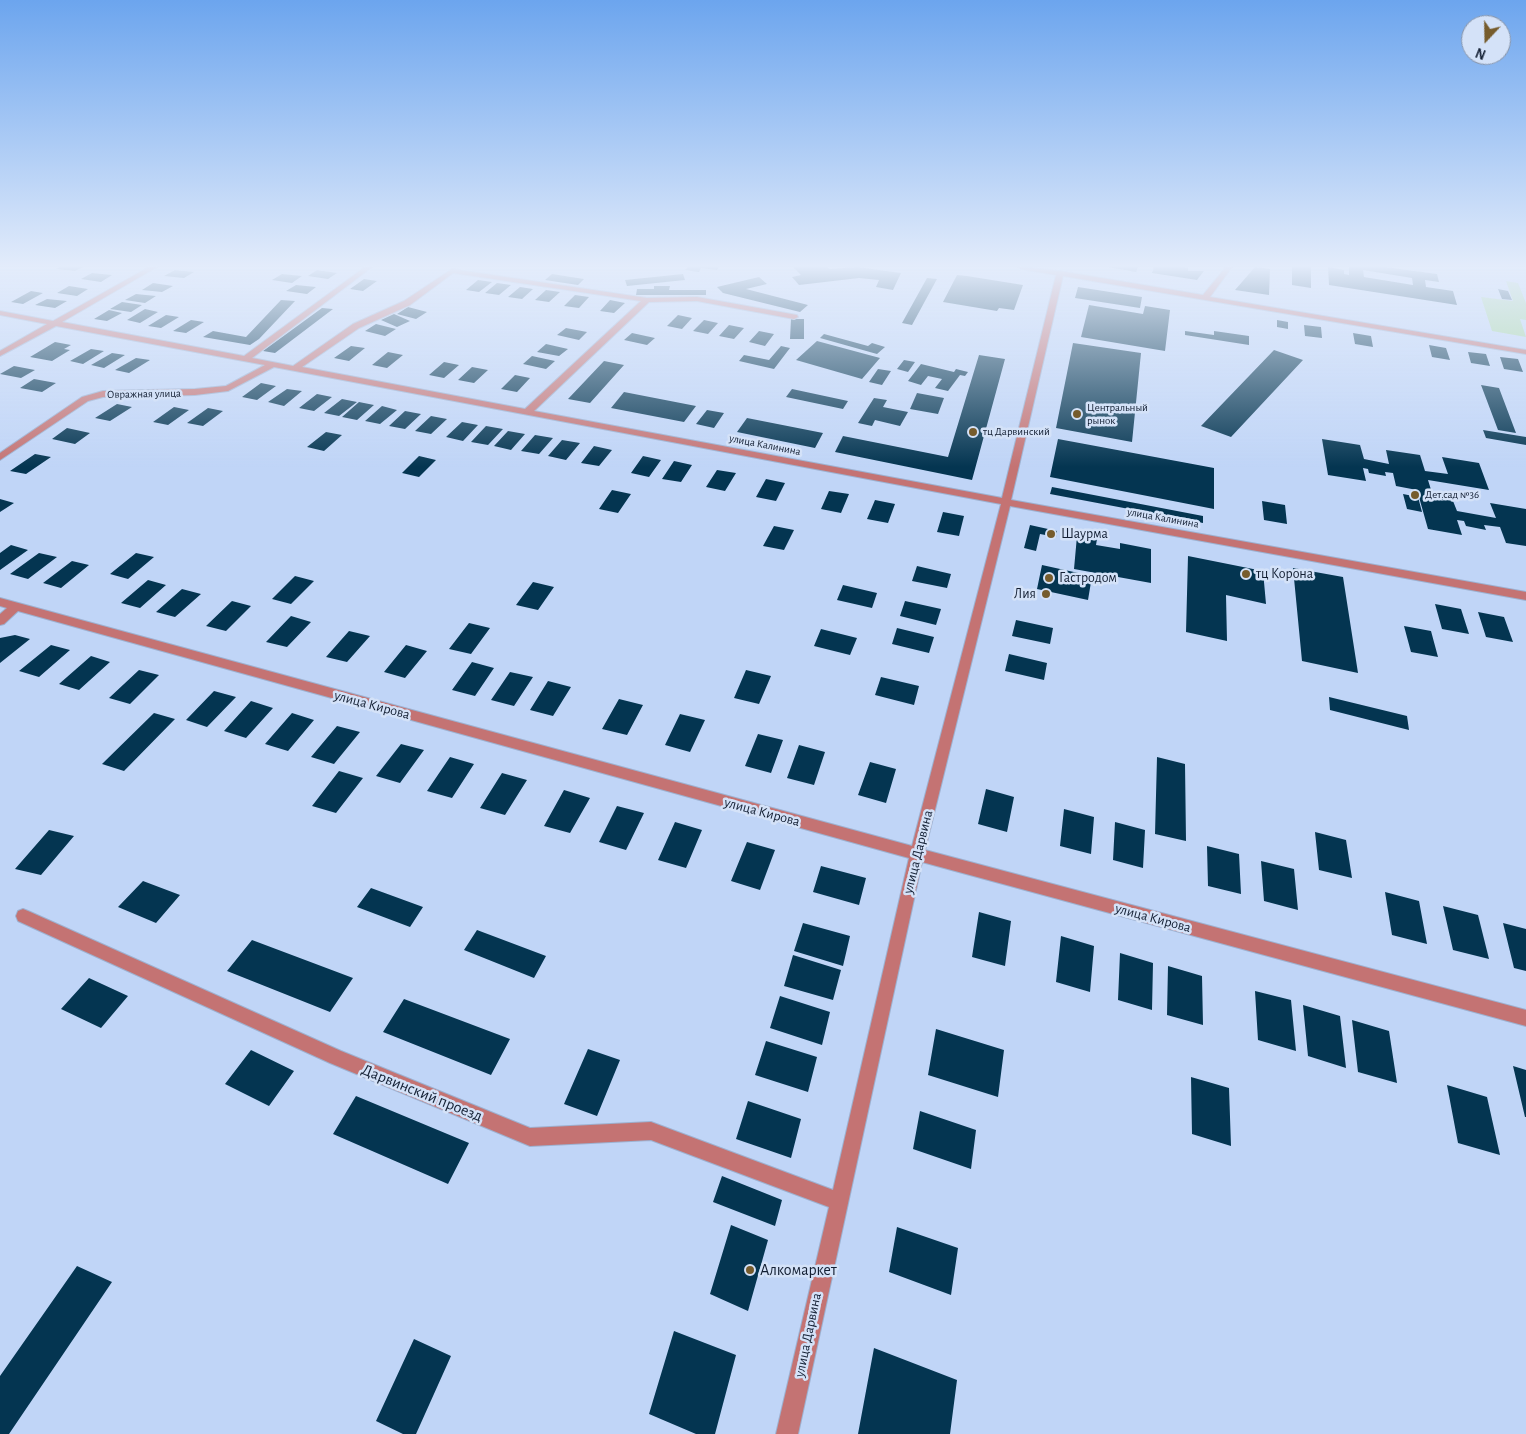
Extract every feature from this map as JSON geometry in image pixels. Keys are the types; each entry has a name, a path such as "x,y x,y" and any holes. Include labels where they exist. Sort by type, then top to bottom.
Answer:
{"street":[{"path":"0,354 35,334"},
{"name":"улица Калинина","path":"110,334 294,370 1006,502 1526,596"},
{"path":"244,360 279,334"},
{"path":"294,370 345,334"},
{"path":"526,413 611,334"},
{"name":"улица Дарвина","path":"787,1434 917,854 1006,502 1046,334"},
{"path":"1419,334 1526,352"},
{"name":"Овражная улица","path":"0,457 84,399 103,394 195,392 228,388 271,365"},
{"name":"улица Кирова","path":"0,602 917,854 1526,1018"},
{"path":"0,621 15,606"},
{"name":"Дарвинский проезд","path":"22,916 336,1057 530,1137 651,1131 838,1201"}],"green space":[{"path":"1509,334 1525,334 1526,337"}],"building":[{"path":"208,334 229,334 246,337 249,334 264,334 250,345 203,337"},
{"path":"286,334 300,334 275,353 263,351"},
{"path":"558,334 585,334 579,340 557,335"},
{"path":"631,334 655,338 647,345 624,340"},
{"path":"721,334 739,334 734,339 719,336"},
{"path":"756,334 774,334 765,346 749,342"},
{"path":"790,334 804,334 804,339 790,339"},
{"path":"824,334 868,346 872,343 885,347 877,354 820,338"},
{"path":"1082,334 1167,334 1165,351 1081,337"},
{"path":"1234,334 1249,336 1249,345 1185,335"},
{"path":"1305,334 1322,334 1322,338 1305,336"},
{"path":"1353,334 1371,336 1373,347 1355,344"},
{"path":"817,341 880,358 862,379 796,360"},
{"path":"55,342 71,345 64,349 70,350 52,361 30,357"},
{"path":"1073,343 1141,353 1132,442 1056,428"},
{"path":"546,344 568,349 559,356 537,352"},
{"path":"1429,345 1446,348 1450,360 1432,357"},
{"path":"351,346 365,348 349,361 334,358"},
{"path":"781,346 790,348 774,369 739,361 744,355 769,360"},
{"path":"91,349 104,351 83,364 70,361"},
{"path":"1274,350 1303,360 1231,437 1201,426"},
{"path":"388,352 403,355 387,368 372,365"},
{"path":"1468,352 1486,354 1490,366 1471,363"},
{"path":"112,353 125,355 104,368 91,365"},
{"path":"979,355 1005,359 972,480 835,452 843,436 948,457"},
{"path":"532,356 555,361 546,369 523,364"},
{"path":"1500,357 1518,359 1523,372 1504,369"},
{"path":"136,358 150,360 129,373 115,370"},
{"path":"904,360 915,362 908,372 897,369"},
{"path":"604,361 624,365 590,403 568,399"},
{"path":"444,362 459,365 444,378 429,375"},
{"path":"921,364 954,372 956,369 968,372 965,376 960,375 948,391 935,388 942,379 928,376 921,385 908,381"},
{"path":"14,366 35,370 21,378 0,374"},
{"path":"472,367 488,370 474,383 458,380"},
{"path":"878,369 891,371 882,385 869,382"},
{"path":"515,375 530,378 517,392 501,389"},
{"path":"34,379 56,383 42,392 20,388"},
{"path":"261,383 276,386 257,400 242,397"},
{"path":"1481,385 1499,388 1516,433 1498,430"},
{"path":"287,389 302,391 284,406 268,402"},
{"path":"792,389 848,401 843,409 786,397"},
{"path":"624,392 696,406 684,422 611,408"},
{"path":"917,393 944,398 938,414 910,409"},
{"path":"317,394 332,397 314,411 299,408"},
{"path":"874,398 887,400 883,407 908,412 900,426 875,420 872,426 858,423"},
{"path":"342,399 357,402 339,416 324,413"},
{"path":"359,402 374,405 357,420 342,417"},
{"path":"117,404 132,407 110,421 95,418"},
{"path":"382,406 397,410 380,424 365,421"},
{"path":"174,407 189,410 168,425 153,422"},
{"path":"208,408 223,411 203,426 187,423"},
{"path":"707,410 724,413 714,428 696,424"},
{"path":"405,411 421,414 405,429 389,426"},
{"path":"431,416 447,419 431,434 415,431"},
{"path":"747,418 823,433 815,448 737,432"},
{"path":"462,422 478,425 463,441 446,437"},
{"path":"486,426 503,429 488,445 471,442"},
{"path":"67,428 90,433 75,444 52,439"},
{"path":"1483,430 1526,437 1526,445 1486,438"},
{"path":"508,431 525,434 511,450 494,446"},
{"path":"326,432 342,435 324,451 307,447"},
{"path":"535,435 553,438 539,454 521,451"},
{"path":"1058,439 1214,468 1214,509 1050,477"},
{"path":"1322,439 1360,445 1364,459 1389,464 1386,450 1420,455 1425,471 1448,474 1442,457 1479,463 1489,490 1428,480 1432,493 1451,496 1457,511 1496,518 1490,503 1526,509 1526,546 1506,543 1500,527 1484,525 1486,530 1466,526 1464,521 1457,520 1462,535 1428,529 1417,490 1396,486 1393,473 1385,472 1386,476 1369,473 1368,469 1363,468 1366,481 1328,475"},
{"path":"562,440 580,443 566,460 548,456"},
{"path":"594,446 612,450 599,466 581,463"},
{"path":"35,454 51,457 26,474 10,471"},
{"path":"419,456 436,460 419,477 402,473"},
{"path":"643,456 661,460 649,477 631,473"},
{"path":"674,461 692,465 681,482 662,479"},
{"path":"717,470 736,473 725,491 706,487"},
{"path":"766,479 785,483 776,501 756,497"},
{"path":"1052,487 1203,516 1203,523 1050,494"},
{"path":"612,490 631,494 618,513 599,509"},
{"path":"829,491 849,494 841,513 821,509"},
{"path":"1403,494 1418,497 1422,512 1407,509"},
{"path":"0,499 14,503 0,512"},
{"path":"875,500 895,504 888,523 867,519"},
{"path":"1262,501 1285,505 1287,524 1264,520"},
{"path":"943,512 964,516 959,536 937,532"},
{"path":"1030,525 1057,531 1056,537 1040,534 1036,551 1024,548"},
{"path":"774,526 794,530 784,550 763,546"},
{"path":"1077,536 1097,539 1096,545 1120,549 1120,543 1151,549 1151,583 1074,569"},
{"path":"11,545 28,550 0,570 0,553"},
{"path":"39,553 57,557 28,579 10,574"},
{"path":"136,553 154,557 128,579 110,574"},
{"path":"1188,556 1263,571 1266,604 1226,595 1227,641 1186,632"},
{"path":"72,561 89,565 61,588 43,583"},
{"path":"1042,565 1092,576 1088,600 1037,589"},
{"path":"917,566 951,574 947,588 912,581"},
{"path":"1293,568 1343,577 1358,673 1302,661"},
{"path":"295,576 314,581 291,604 272,599"},
{"path":"148,580 166,585 140,608 121,603"},
{"path":"533,582 554,587 538,610 516,605"},
{"path":"843,585 877,593 872,608 837,600"},
{"path":"182,589 201,594 175,617 156,612"},
{"path":"232,601 251,606 226,631 206,626"},
{"path":"905,601 941,609 936,625 900,616"},
{"path":"1435,604 1461,609 1469,634 1442,629"},
{"path":"1478,612 1504,617 1513,642 1486,637"},
{"path":"291,616 311,622 287,647 266,642"},
{"path":"1016,620 1053,628 1050,644 1012,636"},
{"path":"469,623 490,628 471,654 449,649"},
{"path":"1404,626 1431,631 1438,657 1411,652"},
{"path":"897,628 934,637 929,653 892,644"},
{"path":"821,629 857,638 850,655 814,646"},
{"path":"349,631 370,636 347,662 326,657"},
{"path":"15,635 30,639 0,663 0,638"},
{"path":"51,645 70,650 39,677 19,671"},
{"path":"406,645 427,651 405,678 384,672"},
{"path":"1009,654 1047,663 1044,680 1005,671"},
{"path":"91,656 110,662 79,690 59,684"},
{"path":"472,662 494,668 475,696 452,690"},
{"path":"139,670 159,675 130,704 109,698"},
{"path":"746,670 771,676 759,704 734,698"},
{"path":"510,672 533,677 514,706 491,700"},
{"path":"881,677 919,686 914,705 875,695"},
{"path":"548,681 571,687 553,716 530,710"},
{"path":"214,691 236,697 207,727 186,720"},
{"path":"1329,697 1407,716 1409,730 1330,710"},
{"path":"619,699 643,705 627,735 602,729"},
{"path":"251,701 273,708 246,738 224,731"},
{"path":"154,713 175,719 124,771 102,764"},
{"path":"292,713 314,720 288,751 265,744"},
{"path":"680,714 705,720 690,752 665,745"},
{"path":"337,726 360,732 334,764 311,757"},
{"path":"758,734 783,740 771,773 745,766"},
{"path":"401,744 424,750 400,783 376,776"},
{"path":"799,745 825,752 814,785 787,778"},
{"path":"450,757 474,764 452,798 427,791"},
{"path":"1157,757 1185,764 1186,841 1155,834"},
{"path":"870,762 896,769 886,803 858,795"},
{"path":"339,771 363,778 336,813 312,806"},
{"path":"502,773 527,780 505,815 480,808"},
{"path":"986,789 1014,797 1007,832 978,824"},
{"path":"564,790 590,798 570,833 544,826"},
{"path":"617,806 644,813 626,850 599,842"},
{"path":"1064,809 1094,817 1091,854 1060,846"},
{"path":"675,822 702,830 686,868 658,860"},
{"path":"1115,822 1145,830 1143,868 1113,860"},
{"path":"49,830 74,836 41,875 15,869"},
{"path":"1315,832 1346,840 1352,878 1319,870"},
{"path":"747,842 775,850 760,890 731,881"},
{"path":"1207,846 1239,854 1241,894 1208,886"},
{"path":"1261,861 1294,869 1298,910 1264,901"},
{"path":"821,866 866,878 859,905 813,892"},
{"path":"143,881 180,895 156,923 118,907"},
{"path":"371,888 423,907 410,927 357,907"},
{"path":"1385,892 1419,901 1427,944 1392,935"},
{"path":"1443,906 1478,915 1489,959 1453,950"},
{"path":"979,912 1011,921 1005,966 972,957"},
{"path":"803,923 850,936 843,966 794,951"},
{"path":"1503,923 1526,929 1526,971 1514,968"},
{"path":"477,930 546,956 534,978 464,950"},
{"path":"1061,936 1094,946 1090,992 1056,982"},
{"path":"252,940 353,978 330,1012 227,971"},
{"path":"1120,953 1153,963 1152,1010 1118,1000"},
{"path":"793,955 841,970 833,1000 784,986"},
{"path":"1168,966 1202,976 1203,1025 1167,1015"},
{"path":"89,978 128,996 101,1028 61,1009"},
{"path":"1255,991 1291,1000 1296,1051 1258,1040"},
{"path":"780,996 830,1012 822,1045 770,1028"},
{"path":"404,999 510,1039 491,1075 383,1032"},
{"path":"1303,1005 1340,1016 1346,1068 1308,1056"},
{"path":"1352,1020 1389,1031 1397,1083 1358,1072"},
{"path":"936,1029 1004,1050 998,1097 928,1075"},
{"path":"766,1041 817,1057 808,1092 755,1075"},
{"path":"588,1049 620,1060 597,1116 564,1104"},
{"path":"251,1050 294,1071 269,1106 225,1084"},
{"path":"1513,1066 1526,1070 1526,1117 1525,1117"},
{"path":"1191,1077 1229,1088 1231,1146 1192,1134"},
{"path":"1447,1085 1487,1097 1500,1155 1458,1143"},
{"path":"356,1096 469,1143 448,1184 333,1134"},
{"path":"748,1101 801,1119 791,1158 736,1139"},
{"path":"920,1111 976,1130 971,1169 913,1149"},
{"path":"722,1176 782,1200 775,1226 713,1202"},
{"path":"731,1225 768,1240 748,1311 710,1294"},
{"path":"897,1227 958,1248 951,1295 889,1272"},
{"path":"77,1266 112,1282 9,1434 0,1434 0,1376"},
{"path":"674,1331 736,1355 715,1434 696,1434 649,1414"},
{"path":"414,1339 451,1356 416,1434 403,1434 376,1421"},
{"path":"874,1348 957,1380 950,1434 858,1434"}],"place":[{"name":"Центральный рынок","path":"1077,414"},
{"name":"тц Дарвинский","path":"973,432"},
{"name":"Дет.сад №36","path":"1415,495"},
{"name":"Шаурма","path":"1051,534"},
{"name":"тц Корона","path":"1246,574"},
{"name":"Гастродом","path":"1049,578"},
{"name":"Лия","path":"1046,594"},
{"name":"Алкомаркет","path":"750,1270"}]}
